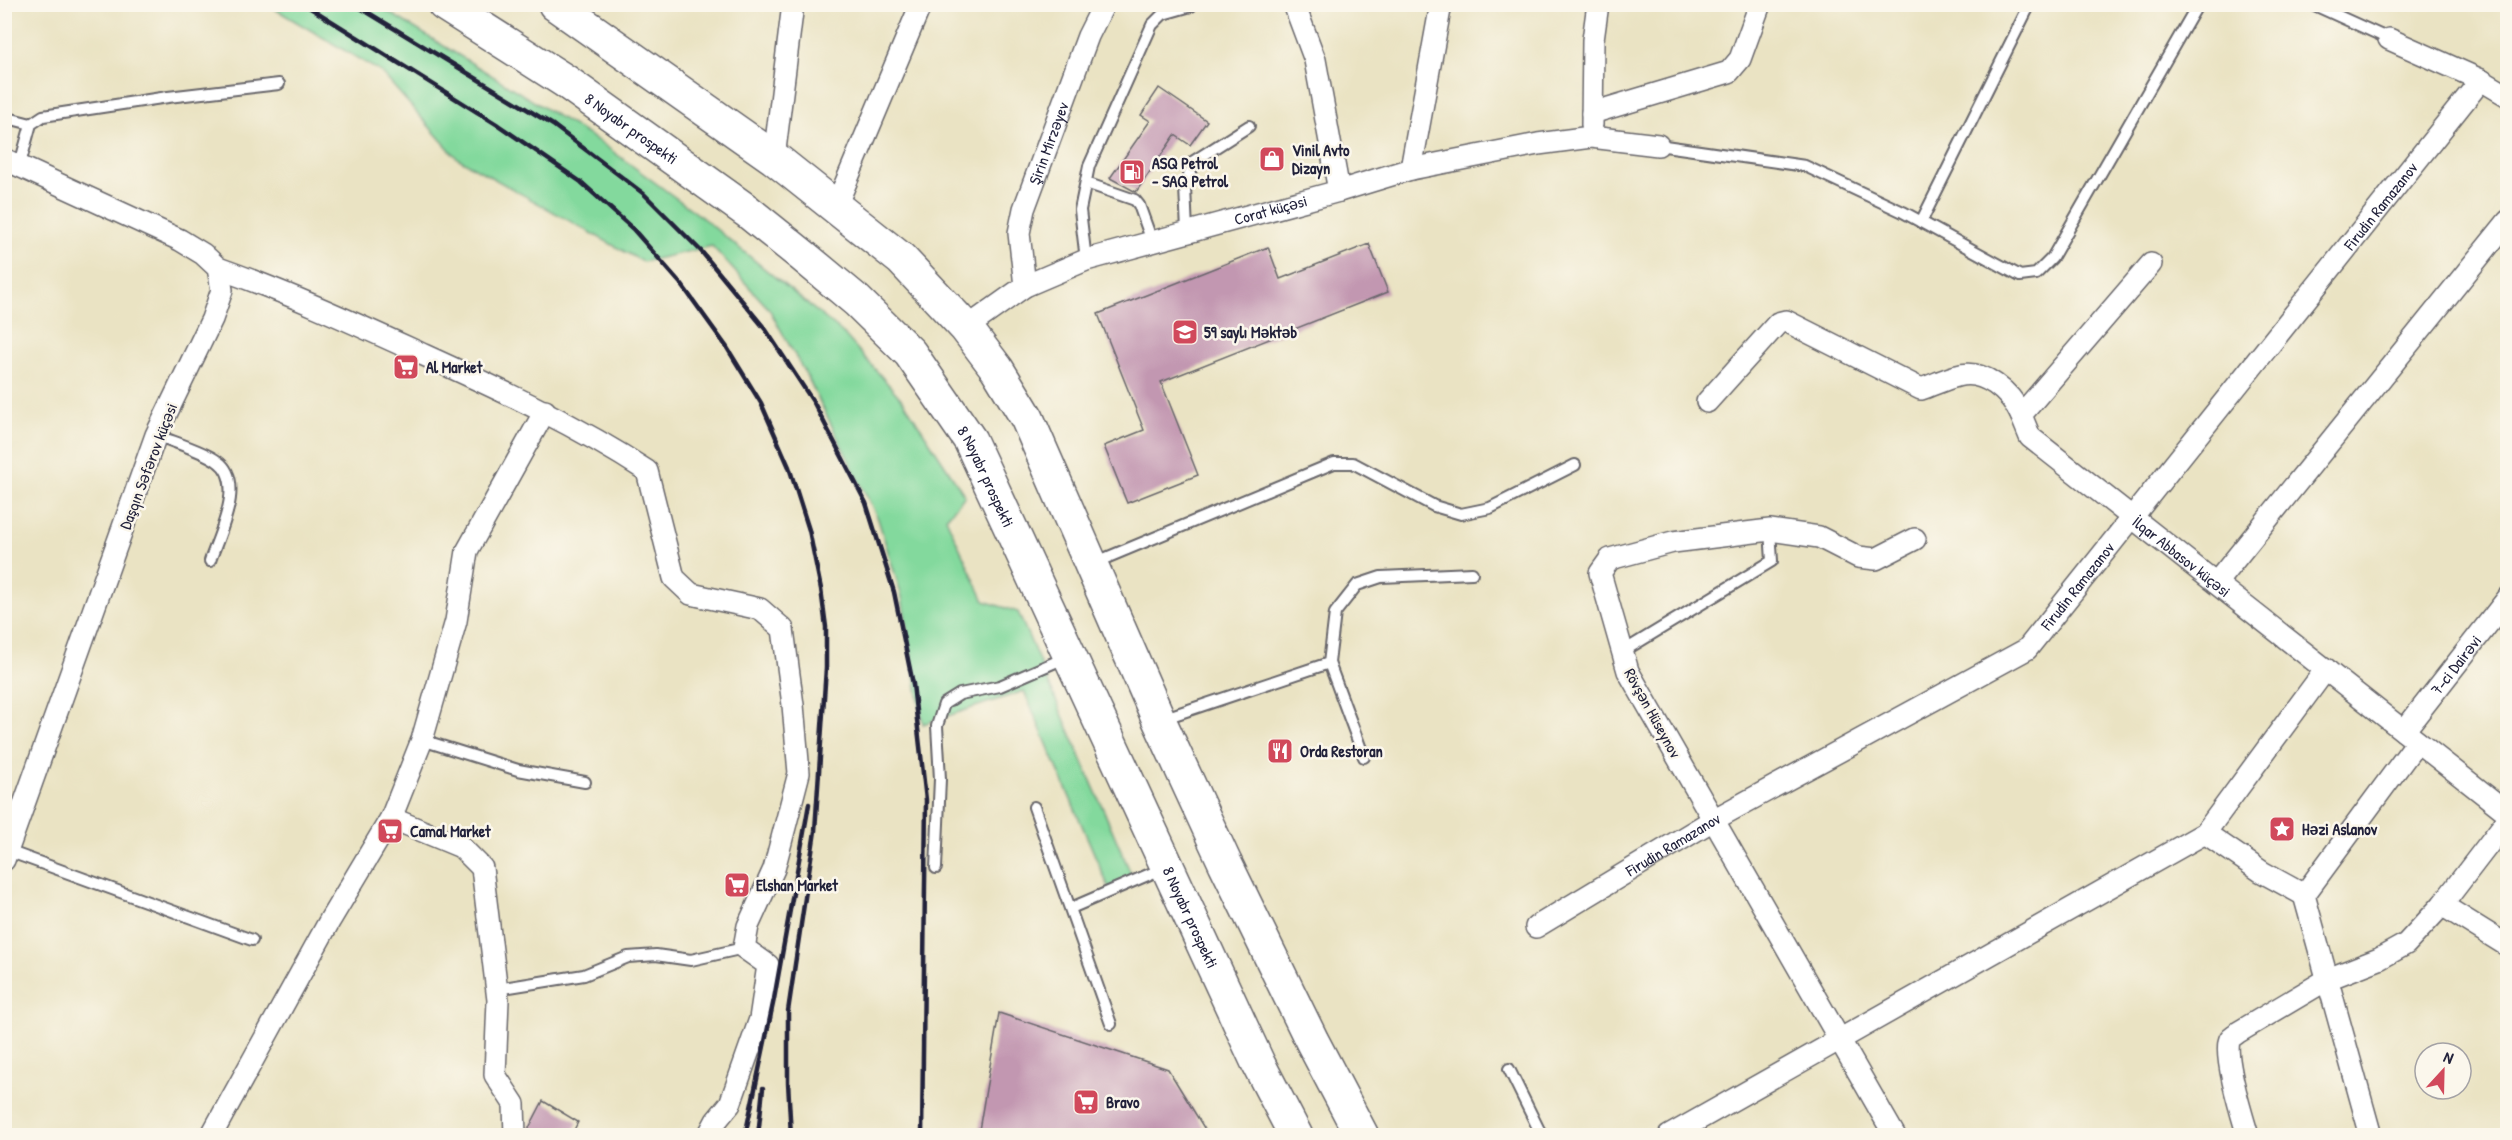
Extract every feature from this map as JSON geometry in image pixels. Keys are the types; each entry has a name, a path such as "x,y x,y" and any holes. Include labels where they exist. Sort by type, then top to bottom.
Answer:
{"highway":[{"name":"8 Noyabr prospekti","path":"444,4 565,81 747,211 857,301 910,353 970,440 1258,1064 1296,1136"},
{"path":"572,12 774,158 902,259 966,328 997,369 1027,418 1159,720 1225,863 1312,1041 1362,1136"}],"street":[{"path":"774,158 793,4"},
{"path":"836,206 921,4"},
{"name":"Şirin Mirzəyev","path":"1025,286 1019,233 1024,209 1088,36 1104,4"},
{"path":"1294,4 1315,60 1339,191"},
{"path":"1411,169 1441,4"},
{"path":"1591,137 1593,40 1598,4"},
{"path":"1592,113 1729,72 1740,59 1760,4"},
{"path":"2389,39 2481,80 2508,96"},
{"name":"Firudin Ramazanov","path":"1536,927 1713,820 2027,650 2481,80"},
{"name":"Corat küçəsi","path":"966,328 1025,286 1086,260 1411,169 1538,144 1591,137 1658,145"},
{"path":"12,161 180,240 203,254 218,268 284,292 544,411 604,443 647,471 674,578 691,594 760,609 783,629 799,773 774,869 748,926 744,948 768,965 760,1019 730,1104 716,1120 708,1136"},
{"path":"2216,583 2508,222"},
{"path":"2021,415 2151,264"},
{"name":"Daşqın Səfərov küçəsi","path":"6,856 156,435 212,319 222,290 218,268"},
{"name":"İlqar Abbasov küçəsi","path":"1707,402 1778,323 1786,321 1921,388 1959,375 1977,376 1998,386 2016,403 2030,437 2508,813"},
{"path":"211,1136 330,920 392,818 422,741 456,621 467,551 544,411"},
{"name":"Rövşən Hüseynov","path":"1895,1136 1628,671 1600,573 1610,559 1673,542 1770,530 1819,537 1858,557 1876,559 1915,539"},
{"name":"7-ci Dairəvi","path":"2304,895 2410,736 2508,598"},
{"path":"1670,1136 2205,833 2326,669"},
{"path":"392,818 461,847 482,868 497,988 495,1076 514,1104 515,1136"},
{"path":"2248,1136 2228,1052 2230,1039 2328,979 2379,959 2406,944 2442,905 2508,819"},
{"path":"2205,833 2262,872 2304,895 2371,1136"},
{"path":"2442,905 2508,946"}],"lane":[{"path":"1921,222 2030,4"},
{"path":"1658,145 1805,166 1921,222 2020,276 2036,274 2052,258 2198,4"},
{"path":"2312,4 2389,39"},
{"path":"1086,260 1080,210 1089,166 1152,25 1163,14 1191,6"},
{"path":"12,161 32,124 43,116 168,97 279,84"},
{"path":"4,117 32,124"},
{"path":"1187,231 1185,187 1194,161 1249,126"},
{"path":"1086,183 1135,200 1152,241"},
{"path":"156,435 219,461 232,480 231,499 210,561"},
{"path":"1090,564 1334,463 1353,463 1434,507 1461,514 1490,508 1575,465"},
{"path":"1622,652 1772,561 1770,530"},
{"path":"1364,756 1329,663 1335,613 1358,585 1381,577 1472,573"},
{"path":"936,868 940,778 938,726 944,704 960,694 1000,686 1070,656"},
{"path":"1159,720 1329,663"},
{"path":"422,741 518,770 585,782"},
{"path":"1034,807 1111,1024"},
{"path":"6,856 252,940"},
{"path":"1071,908 1168,867"},
{"path":"497,988 584,975 628,957 656,955 691,960 744,948"},
{"path":"1509,1069 1542,1136"}],"green space":[{"path":"268,5 377,5 600,142 699,215 843,333 904,402 965,496 946,518 984,601 1018,612 1132,876 1109,888 1024,691 923,724 902,597 878,519 810,382 769,309 712,246 643,262 457,158 381,72"}],"building":[{"path":"1159,88 1207,121 1190,145 1175,135 1136,192 1110,178 1150,121 1141,115"},
{"path":"1369,244 1388,292 1161,382 1198,475 1127,503 1104,446 1144,430 1098,314 1268,247 1280,279"},
{"name":"Bravo","path":"999,1013 1168,1069 1209,1136 978,1136"},
{"path":"543,1101 578,1122 571,1136 528,1136 528,1130"}],"railway":[{"path":"304,4 498,125 581,182 633,229 682,285 726,346 761,403 789,467 809,530 826,627 826,668 815,831 788,1011 791,1136"},
{"path":"354,4 553,125 644,194 701,251 766,330 814,403 866,503 894,592 913,684 926,800 922,1136"},
{"path":"745,1136 774,999 809,804"},
{"path":"758,1136 763,1088"}],"place":[{"name":"Vinil Avto Dizayn","path":"1272,159"},
{"name":"ASQ Petrol - SAQ Petrol","path":"1132,172"},
{"name":"59 saylı Məktəb","path":"1185,332"},
{"name":"Al Market","path":"406,367"},
{"name":"Orda Restoran","path":"1280,751"},
{"name":"Həzi Aslanov","path":"2282,829"},
{"name":"Camal Market","path":"390,831"},
{"name":"Elshan Market","path":"737,885"},
{"name":"Bravo","path":"1086,1102"}]}
